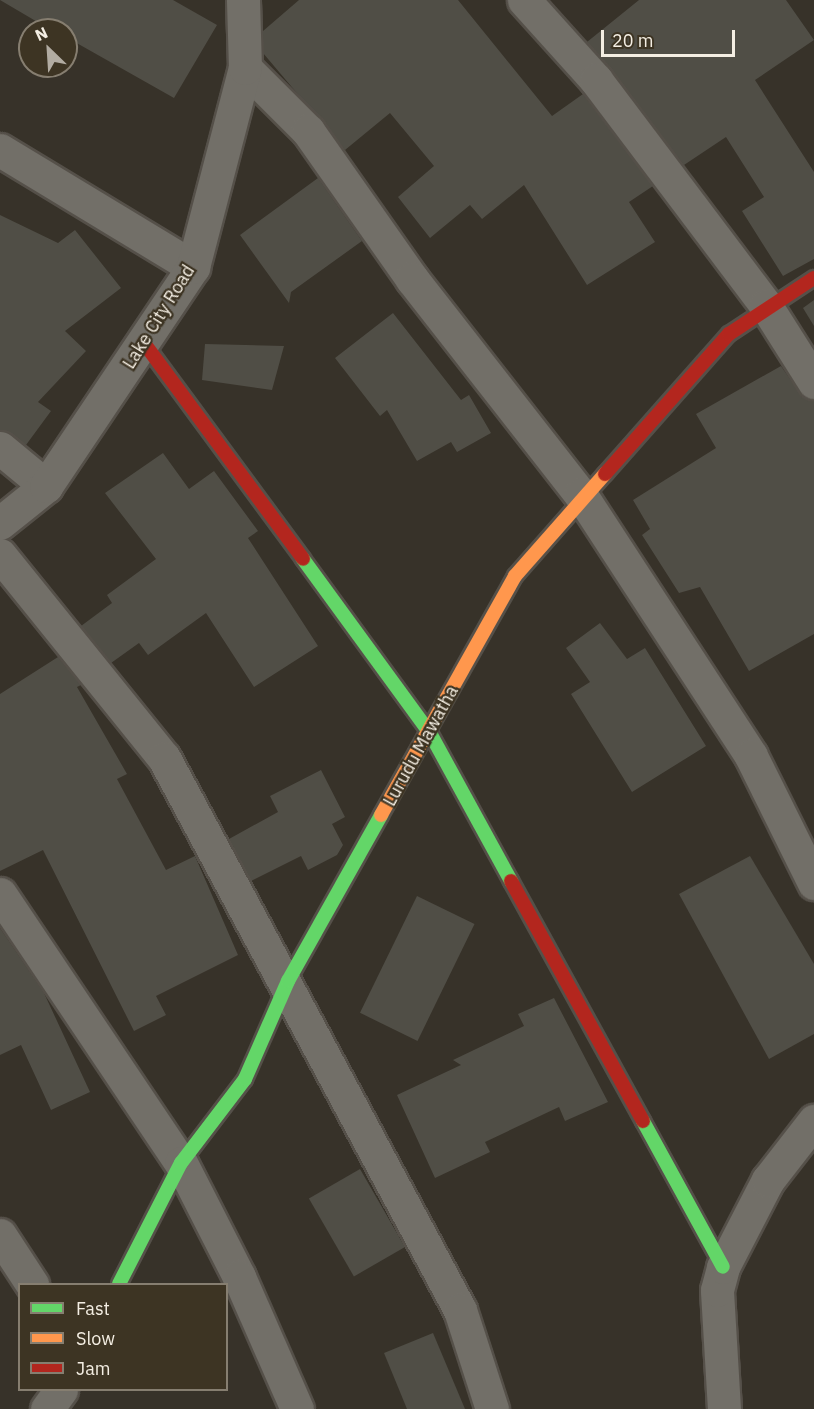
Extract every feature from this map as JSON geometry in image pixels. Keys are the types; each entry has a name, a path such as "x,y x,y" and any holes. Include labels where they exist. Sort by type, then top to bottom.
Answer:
{"street":[{"name":"Lake City Road","path":"0,523 46,486 193,267 245,68 243,0"},
{"path":"524,0 596,80 766,306 814,382"},
{"path":"245,68 308,131 412,279 581,495 750,756 814,883"},
{"path":"0,150 193,267"},
{"name":"Lurudu Mawatha","path":"120,1283 181,1163 244,1079 288,981 430,733 514,576 581,495 729,333 766,306 814,278"},
{"path":"144,343 430,733 723,1267"},
{"path":"0,448 46,486"},
{"path":"0,555 164,758 288,981 460,1310 492,1409"},
{"path":"0,894 181,1163 239,1277 297,1409"},
{"path":"724,1409 717,1290 723,1267 768,1180 814,1121"},
{"path":"0,1235 31,1283"},
{"path":"47,1409 60,1391"}],"building":[{"path":"0,0 173,0 217,25 174,98 78,44 78,18 31,18"},
{"path":"299,0 458,0 552,116 583,94 653,186 629,202 655,242 587,285 524,185 482,219 470,205 430,238 398,197 434,166 390,113 345,150 263,53 263,31"},
{"path":"639,0 786,0 814,40 755,80 814,172 814,259 783,276 742,211 764,197 726,137 684,165 587,42"},
{"path":"318,178 362,241 291,292 289,303 240,235"},
{"path":"0,215 58,243 75,230 121,288 65,331 86,351 38,402 51,411 26,445 0,430"},
{"path":"814,300 814,326 803,308"},
{"path":"393,313 461,400 469,395 491,433 457,452 451,442 417,461 387,410 380,416 335,358"},
{"path":"205,344 284,346 272,390 202,380"},
{"path":"781,366 799,392 814,401 814,634 749,671 700,587 679,593 642,535 650,529 633,500 716,448 696,414"},
{"path":"163,453 189,489 214,471 258,531 248,538 318,646 254,687 206,613 148,655 139,643 111,663 81,626 112,603 107,595 156,559 105,493"},
{"path":"600,623 627,659 645,648 706,746 632,792 571,694 590,682 566,648"},
{"path":"58,657 81,685 77,687 127,774 117,779 166,870 195,856 238,955 156,996 166,1015 134,1031 43,850 0,871 0,694"},
{"path":"321,770 345,817 332,824 343,845 337,855 308,870 301,856 251,881 229,839 278,812 270,796"},
{"path":"750,856 814,964 814,1034 769,1059 679,894"},
{"path":"417,896 475,924 418,1041 360,1013"},
{"path":"0,928 44,993 90,1092 51,1110 21,1045 0,1055"},
{"path":"554,998 608,1102 565,1121 559,1107 485,1142 490,1152 435,1178 397,1095 461,1065 453,1060 524,1026 518,1014"},
{"path":"360,1169 405,1247 354,1276 309,1198"},
{"path":"433,1333 465,1409 407,1409 384,1353"}],"traffic: fast":[{"path":"303,559 430,733 511,881"},
{"path":"120,1283 181,1163 245,1079 288,981 381,815"},
{"path":"643,1121 723,1267"}],"traffic: slow":[{"path":"381,815 515,576 605,474"}],"traffic: jam":[{"path":"605,474 729,334 814,278"},
{"path":"144,343 303,559"},
{"path":"511,881 643,1121"}]}
